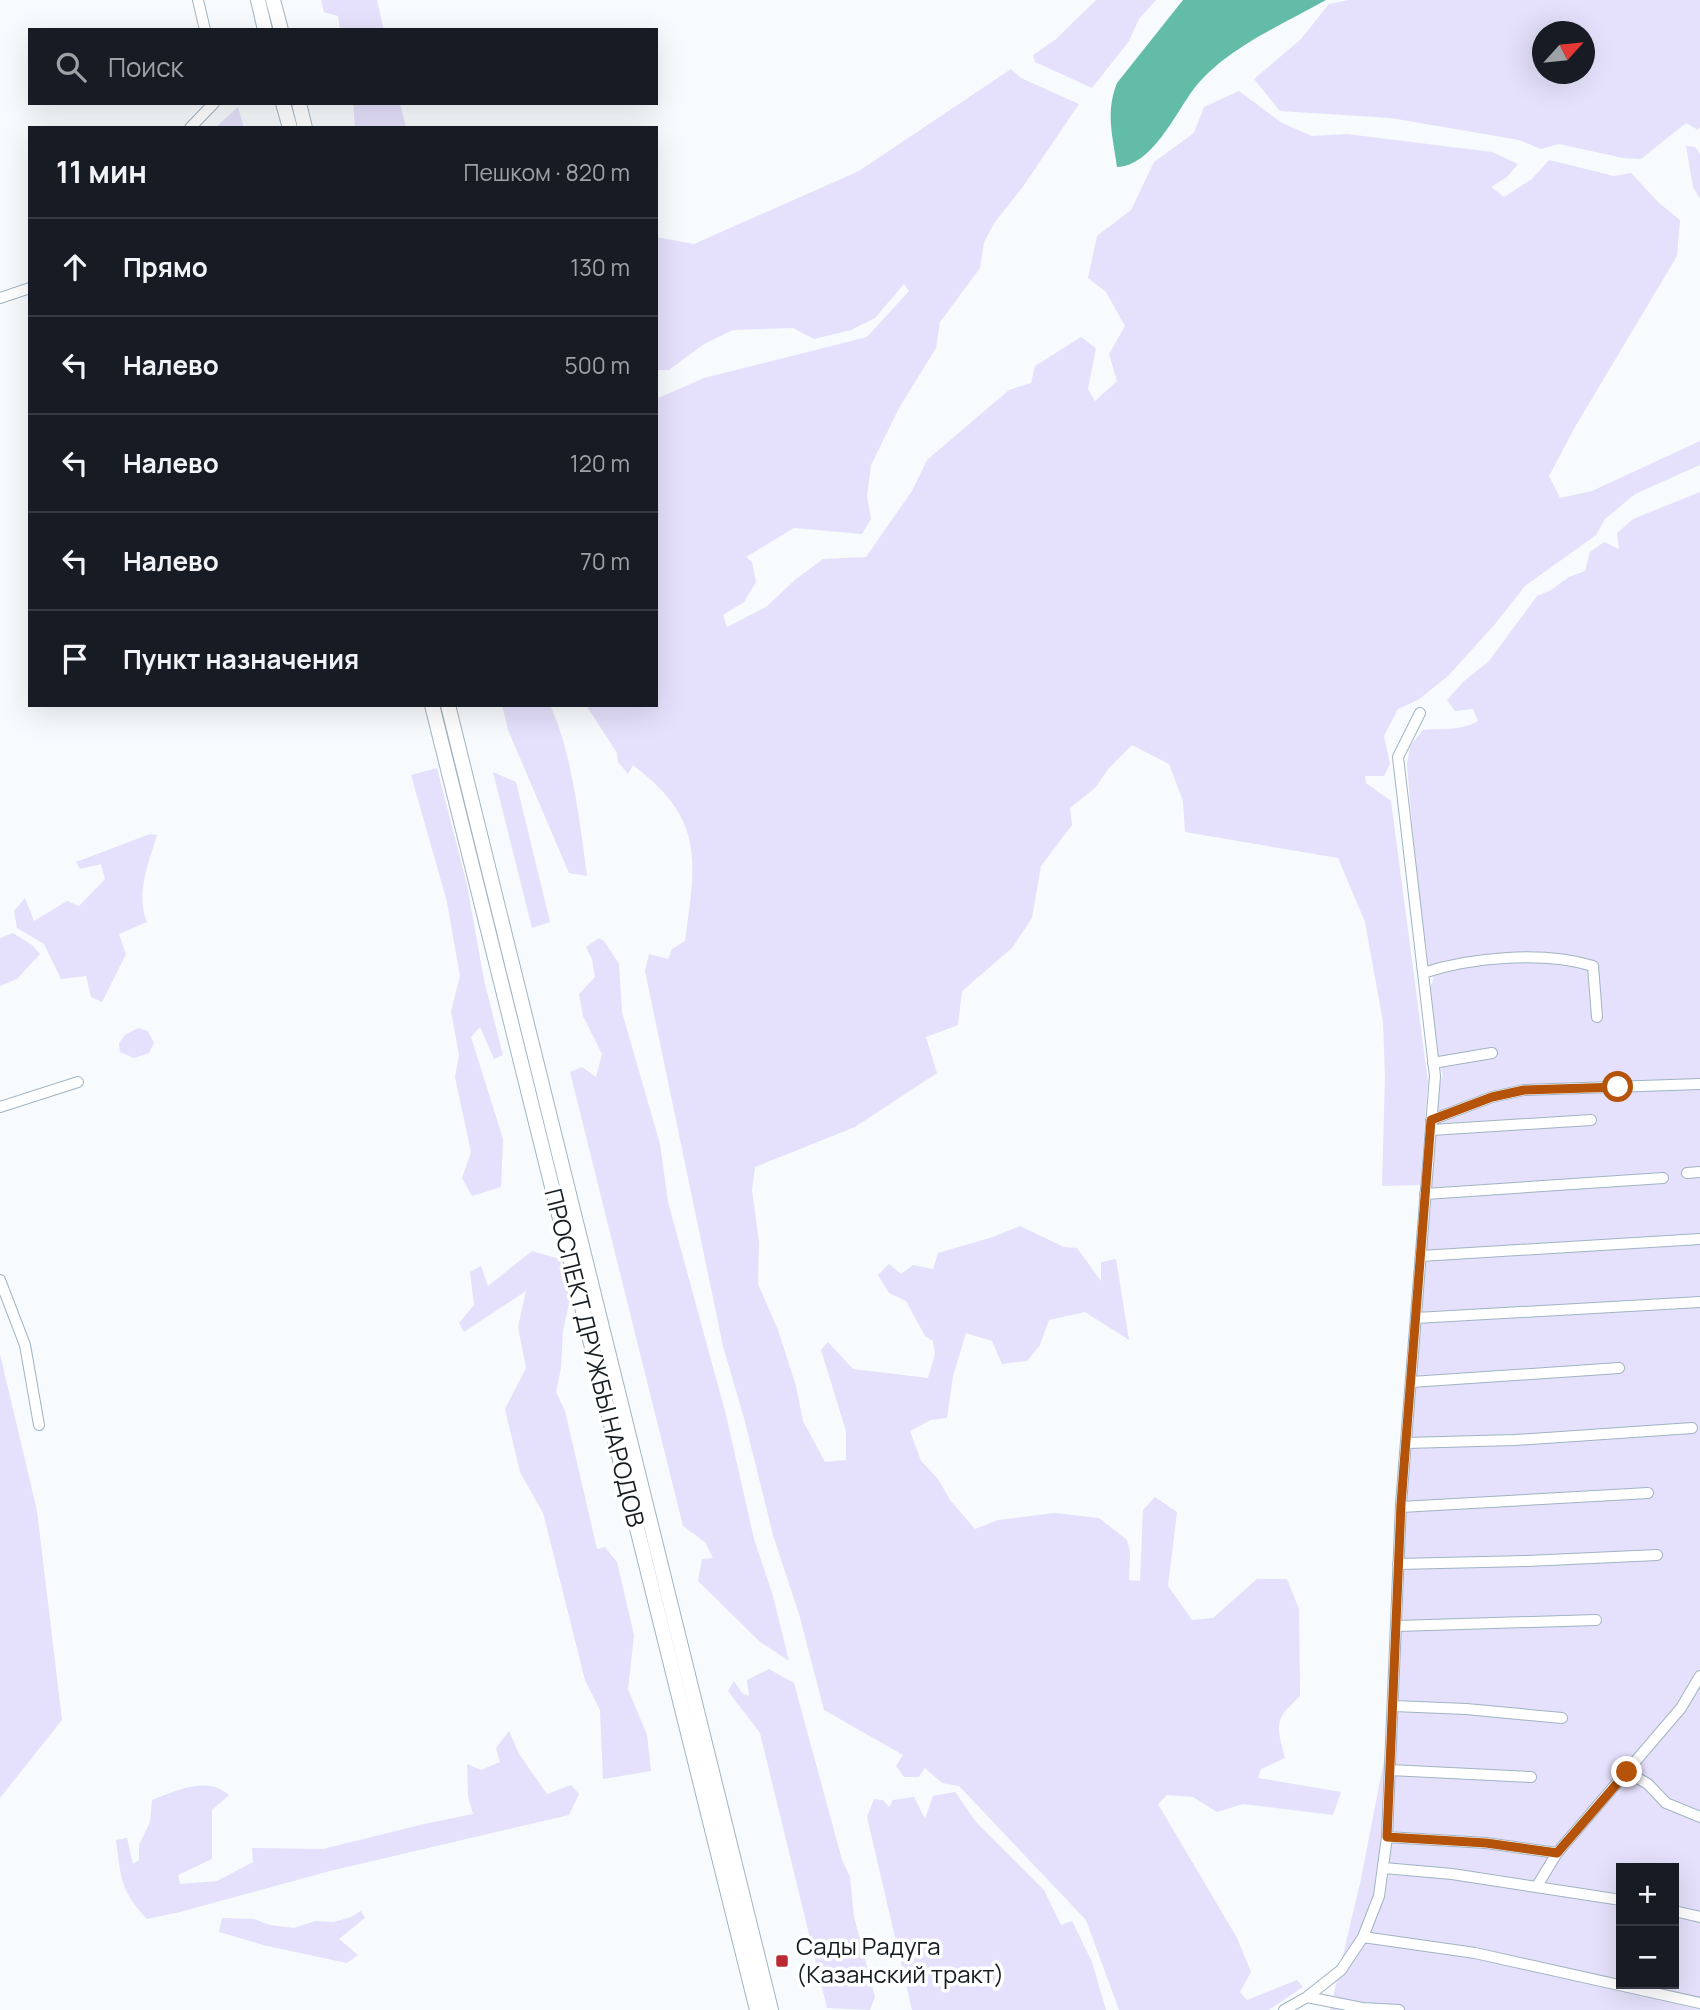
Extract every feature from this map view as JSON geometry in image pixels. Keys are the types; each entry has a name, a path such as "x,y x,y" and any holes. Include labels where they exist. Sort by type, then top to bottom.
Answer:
{"main road":[{"path":"258,0 265,28"},
{"path":"273,0 280,28"},
{"path":"284,105 289,126"},
{"path":"299,105 305,126"},
{"name":"ПРОСПЕКТ ДРУЖБЫ НАРОДОВ","path":"432,707 757,2010"},
{"name":"ПРОСПЕКТ ДРУЖБЫ НАРОДОВ","path":"448,707 771,2010"}],"street":[{"path":"198,0 205,28"},
{"path":"192,126 212,105"},
{"path":"0,298 28,289"},
{"path":"1284,2010 1307,1997 1341,1970 1363,1937 1379,1896 1384,1868 1394,1706 1401,1507 1435,1076 1398,757 1420,713"},
{"path":"1423,973 1446,965 1513,958 1571,959 1593,966 1597,1017"},
{"path":"1433,1063 1492,1053"},
{"path":"0,1107 78,1082"},
{"path":"1431,1125 1492,1097 1524,1090 1700,1084"},
{"path":"1431,1125 1591,1120"},
{"path":"1687,1173 1700,1172"},
{"path":"1425,1195 1663,1178"},
{"path":"1421,1256 1700,1239"},
{"path":"0,1280 25,1345 39,1425"},
{"path":"1416,1318 1700,1302"},
{"path":"1410,1382 1619,1368"},
{"path":"1406,1443 1515,1440 1692,1429"},
{"path":"1401,1507 1648,1493"},
{"path":"1398,1564 1657,1555"},
{"path":"1397,1626 1597,1620"},
{"path":"1538,1886 1557,1853 1681,1708 1700,1676"},
{"path":"1394,1706 1466,1709 1562,1718"},
{"path":"1390,1770 1531,1777"},
{"path":"1627,1772 1648,1784 1666,1803 1700,1817"},
{"path":"1387,1837 1486,1843 1557,1853"},
{"path":"1384,1868 1452,1874 1616,1899"},
{"path":"1679,1912 1700,1917"},
{"path":"1363,1937 1475,1953 1700,2003"},
{"path":"1307,1997 1362,2008 1399,2010"}],"shaded area":[{"path":"321,0 377,0 384,28 340,28 338,16 324,12"},
{"path":"1096,0 1156,0 1139,19 1129,41 1092,88 1035,62 1033,55 1055,40"},
{"path":"1183,0 1326,0 1255,39 1221,62 1193,90 1152,149 1130,164 1117,167 1111,105 1117,83"},
{"path":"1349,0 1700,0 1700,127 1698,130 1686,123 1641,159 1623,158 1559,144 1541,149 1519,140 1391,118 1280,111 1254,79 1301,39 1329,4"},
{"path":"1011,69 1021,78 1079,104 1022,188 995,222 984,242 980,268 940,322 936,348 899,408 871,465 867,496 871,519 862,534 794,528 746,557 752,562 756,582 744,602 723,615 727,627 766,607 823,559 866,557 912,491 927,460 1009,390 1031,383 1035,366 1081,337 1096,348 1088,389 1095,401 1117,381 1109,354 1125,326 1106,292 1088,278 1097,236 1131,210 1154,162 1194,133 1204,107 1239,91 1282,123 1312,136 1347,134 1492,152 1518,164 1507,177 1491,187 1504,197 1532,179 1549,160 1614,176 1631,173 1659,203 1680,220 1677,256 1575,427 1549,476 1560,498 1592,491 1700,441 1700,465 1635,494 1605,519 1596,535 1525,586 1448,676 1418,700 1398,709 1384,736 1390,764 1384,776 1365,776 1366,783 1391,801 1428,1082 1420,1185 1382,1186 1385,1076 1383,1022 1365,922 1338,858 1185,832 1183,801 1169,764 1132,745 1109,768 1095,788 1070,808 1072,825 1041,866 1032,918 1012,948 962,991 958,1025 926,1037 937,1073 855,1127 755,1167 752,1190 759,1242 758,1284 778,1330 796,1386 803,1421 825,1462 846,1460 846,1431 821,1350 828,1342 853,1369 928,1378 935,1354 933,1341 925,1336 906,1301 889,1293 878,1275 889,1264 901,1274 913,1265 933,1269 938,1253 1020,1226 1064,1247 1077,1248 1101,1281 1101,1262 1116,1259 1129,1340 1085,1312 1049,1320 1040,1345 1027,1361 1002,1364 992,1341 966,1333 953,1376 947,1418 931,1420 910,1431 921,1461 938,1479 950,1500 975,1529 998,1520 1054,1513 1099,1518 1127,1540 1130,1552 1129,1580 1140,1581 1143,1510 1155,1497 1177,1512 1168,1586 1192,1620 1213,1618 1257,1579 1287,1579 1299,1609 1300,1696 1285,1711 1279,1724 1285,1758 1261,1769 1258,1778 1341,1792 1333,1815 1243,1804 1217,1812 1193,1797 1167,1795 1158,1804 1237,1938 1251,1972 1240,1992 1247,2000 1297,1980 1303,1987 1269,2010 1119,2010 1086,1920 959,1786 942,1783 925,1768 919,1777 904,1777 896,1766 903,1755 824,1710 799,1614 773,1535 723,1346 645,971 649,954 668,959 672,949 685,941 692,887 690,843 684,823 673,804 633,765 628,774 618,762 617,753 587,707 658,707 658,398 704,378 867,337 909,291 904,284 875,318 851,330 814,339 793,328 733,330 704,344 669,370 658,370 658,237 694,244 859,171"},
{"path":"353,105 400,105 406,126 355,126"},
{"path":"238,107 243,126 217,126"},
{"path":"1686,146 1695,147 1700,154 1700,199 1693,187"},
{"path":"1700,492 1700,2010 1330,2010 1361,1879 1390,1729 1438,1086 1443,1075 1436,1055 1429,986 1434,974 1426,967 1427,950 1420,917 1407,765 1410,746 1423,730 1459,728 1478,721 1473,709 1455,711 1447,700 1463,682 1489,661 1537,596 1585,571 1590,552 1604,542 1619,549 1617,533 1633,519"},
{"path":"502,707 551,707 570,766 587,876 569,873 508,730"},
{"path":"437,768 467,885 484,980 503,1055 494,1059 480,1027 471,1037 503,1139 501,1187 472,1196 462,1178 471,1152 455,1077 459,1055 451,1011 460,976 447,902 411,775"},
{"path":"493,772 516,782 550,922 532,928"},
{"path":"150,834 157,835 143,889 142,900 147,922 119,934 126,954 102,1002 91,997 86,976 61,979 44,944 17,928 14,911 25,898 34,921 67,901 79,906 105,879 101,864 80,869 76,862"},
{"path":"13,933 32,945 40,954 17,979 0,986 0,938"},
{"path":"599,938 604,941 619,964 622,1012 660,1144 668,1202 726,1415 754,1539 773,1596 789,1661 759,1641 698,1581 702,1559 713,1558 705,1542 683,1526 570,1072 582,1067 596,1077 602,1054 583,1016 579,994 595,977 592,959 586,947"},
{"path":"138,1028 148,1031 154,1043 149,1053 134,1058 120,1052 119,1043 125,1035"},
{"path":"532,1251 560,1259 570,1300 563,1330 561,1368 556,1392 565,1411 597,1549 605,1547 617,1562 634,1635 628,1689 647,1735 651,1771 603,1779 600,1710 585,1680 543,1513 520,1472 505,1409 526,1368 518,1327 526,1291 464,1332 459,1323 474,1305 470,1272 481,1266 488,1286"},
{"path":"0,1354 37,1511 62,1720 0,1798"},
{"path":"769,1669 794,1683 842,1860 850,1877 854,1917 875,1997 870,2010 827,2008 760,1733 728,1691 734,1681 742,1693 749,1696 747,1680"},
{"path":"509,1731 519,1754 547,1794 571,1785 579,1794 569,1815 330,1871 147,1919 131,1900 123,1883 116,1840 127,1838 133,1864 139,1860 139,1845 150,1822 152,1800 201,1785 220,1789 229,1795 212,1810 212,1859 178,1875 180,1884 217,1881 253,1862 252,1848 323,1849 473,1814 468,1796 467,1764 481,1770 500,1762 496,1748"},
{"path":"955,1792 976,1822 1044,1890 1061,1925 1072,1921 1092,1962 1106,2010 912,2010 867,1817 874,1799 883,1800 889,1807 893,1800 914,1797 925,1819 933,1796"},
{"path":"361,1911 365,1918 339,1939 358,1955 347,1963 267,1946 219,1932 222,1918 254,1919 270,1925 294,1928 315,1921 334,1922"}],"place":[{"name":"Сады Радуга (Казанский тракт)","path":"782,1961"}],"route":[{"path":"1618,1087 1524,1090 1492,1097 1431,1120 1401,1504 1387,1837 1486,1843 1557,1853 1627,1772"}]}
